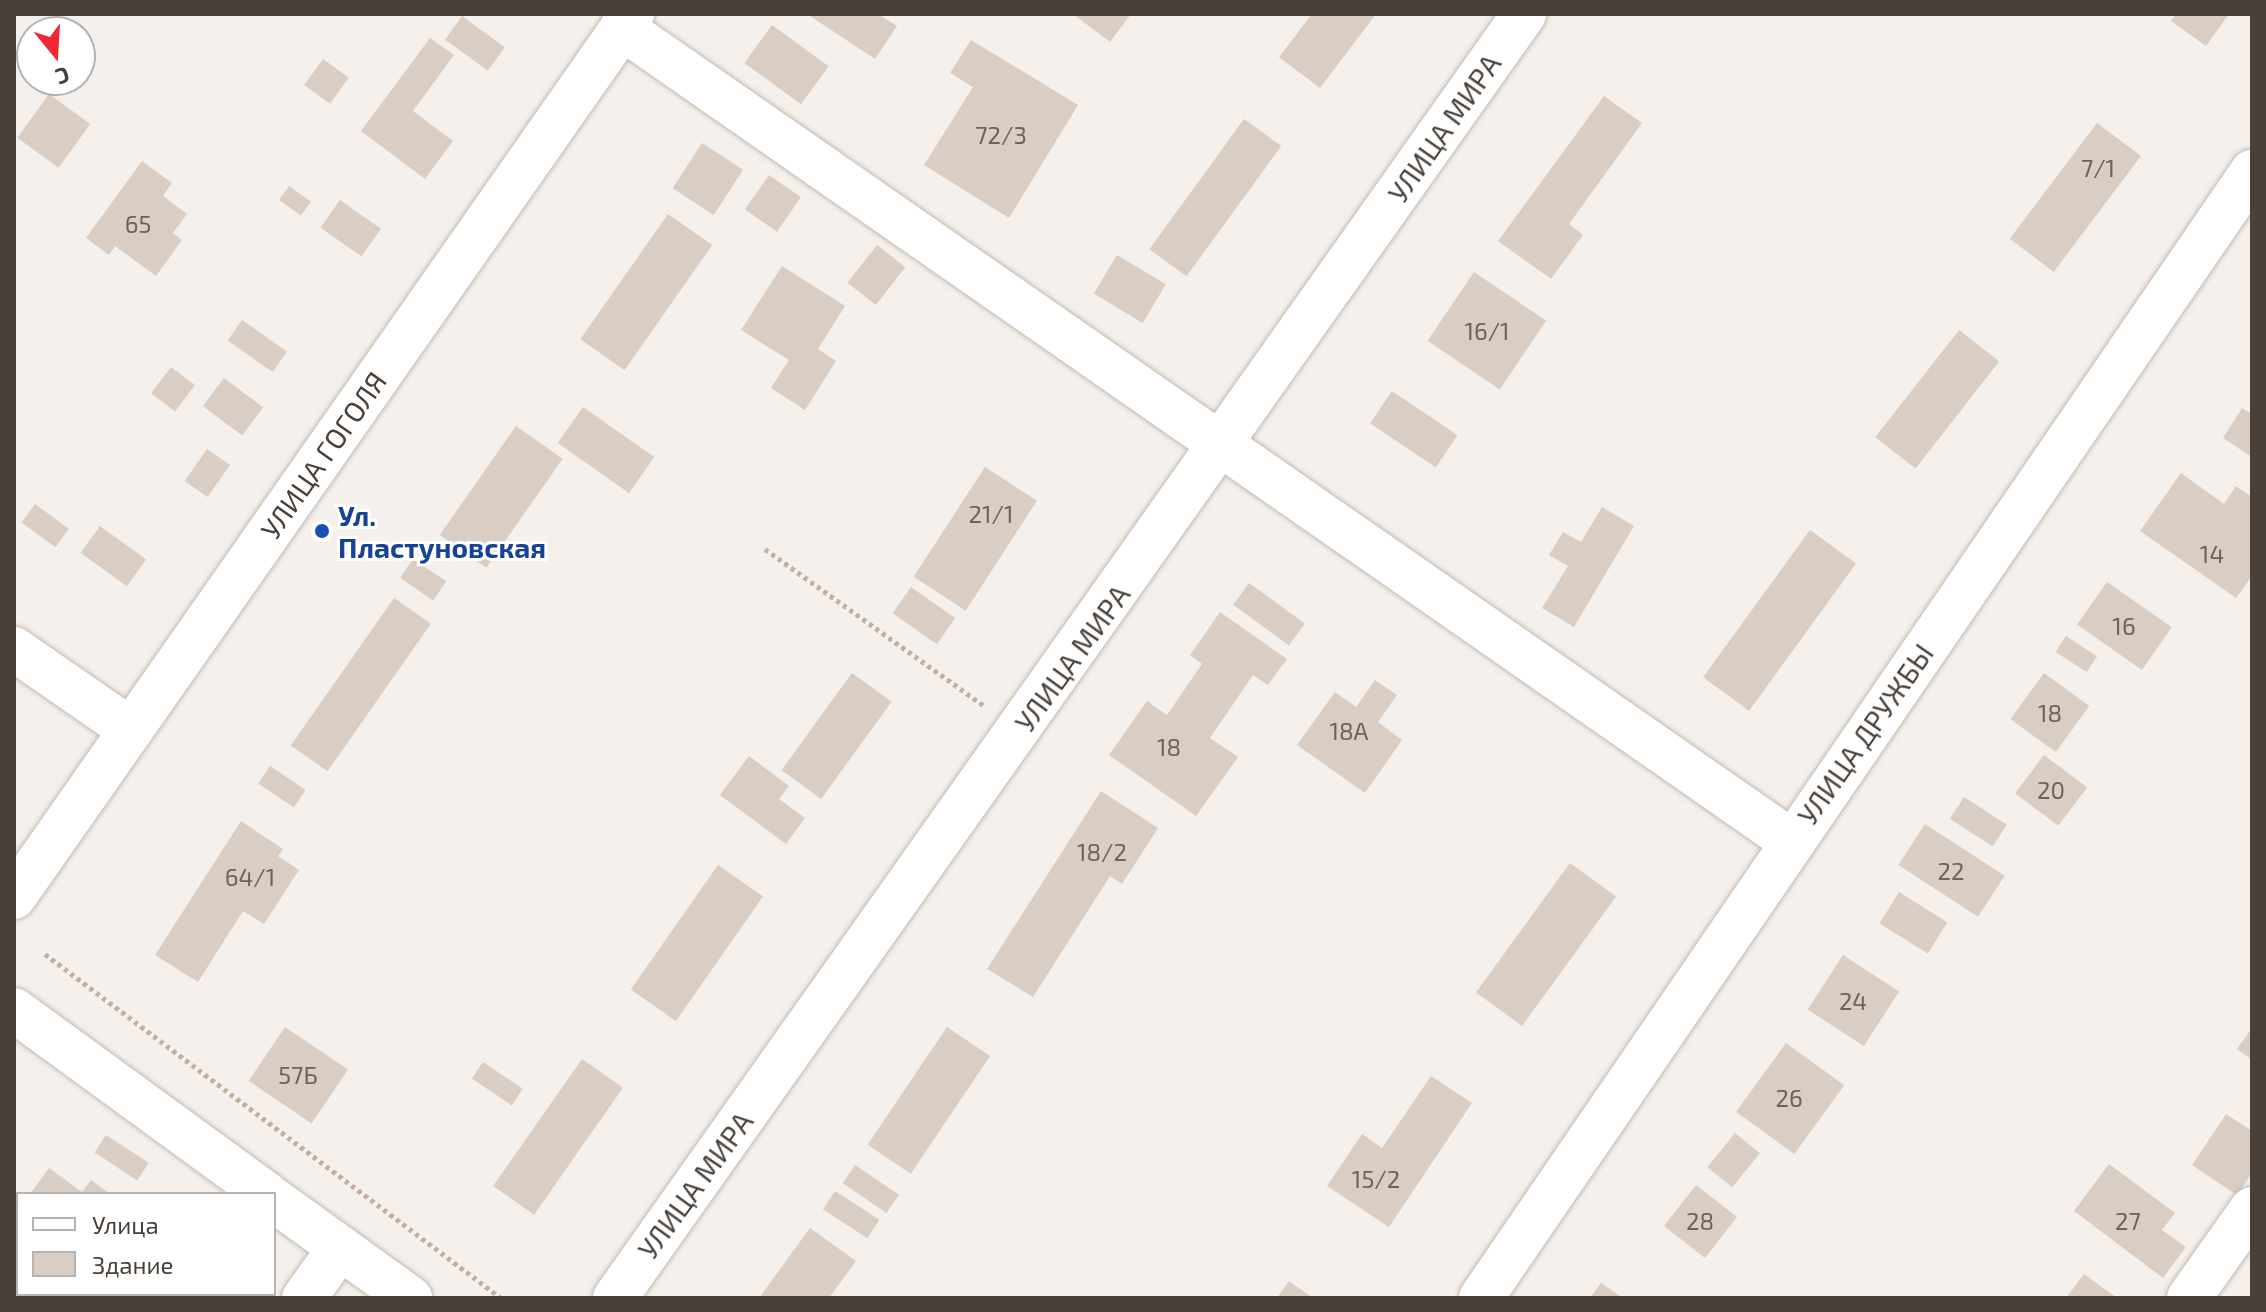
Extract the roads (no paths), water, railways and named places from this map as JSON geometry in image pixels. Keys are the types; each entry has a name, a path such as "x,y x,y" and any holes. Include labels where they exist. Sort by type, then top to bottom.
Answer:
{"street":[{"name":"УЛИЦА МИРА","path":"615,1298 1222,448 1524,14"},
{"path":"627,21 1222,448 1791,841"},
{"name":"УЛИЦА ГОГОЛЯ","path":"14,897 627,21"},
{"name":"УЛИЦА ДРУЖБЫ","path":"1481,1298 1791,841 2252,172"},
{"path":"14,649 131,730"},
{"path":"14,1010 263,1192"},
{"path":"276,1201 410,1298"},
{"path":"2189,1298 2252,1209"},
{"path":"304,1298 340,1248"}],"place":[{"name":"Ул. Пластуновская","path":"322,531"}]}
